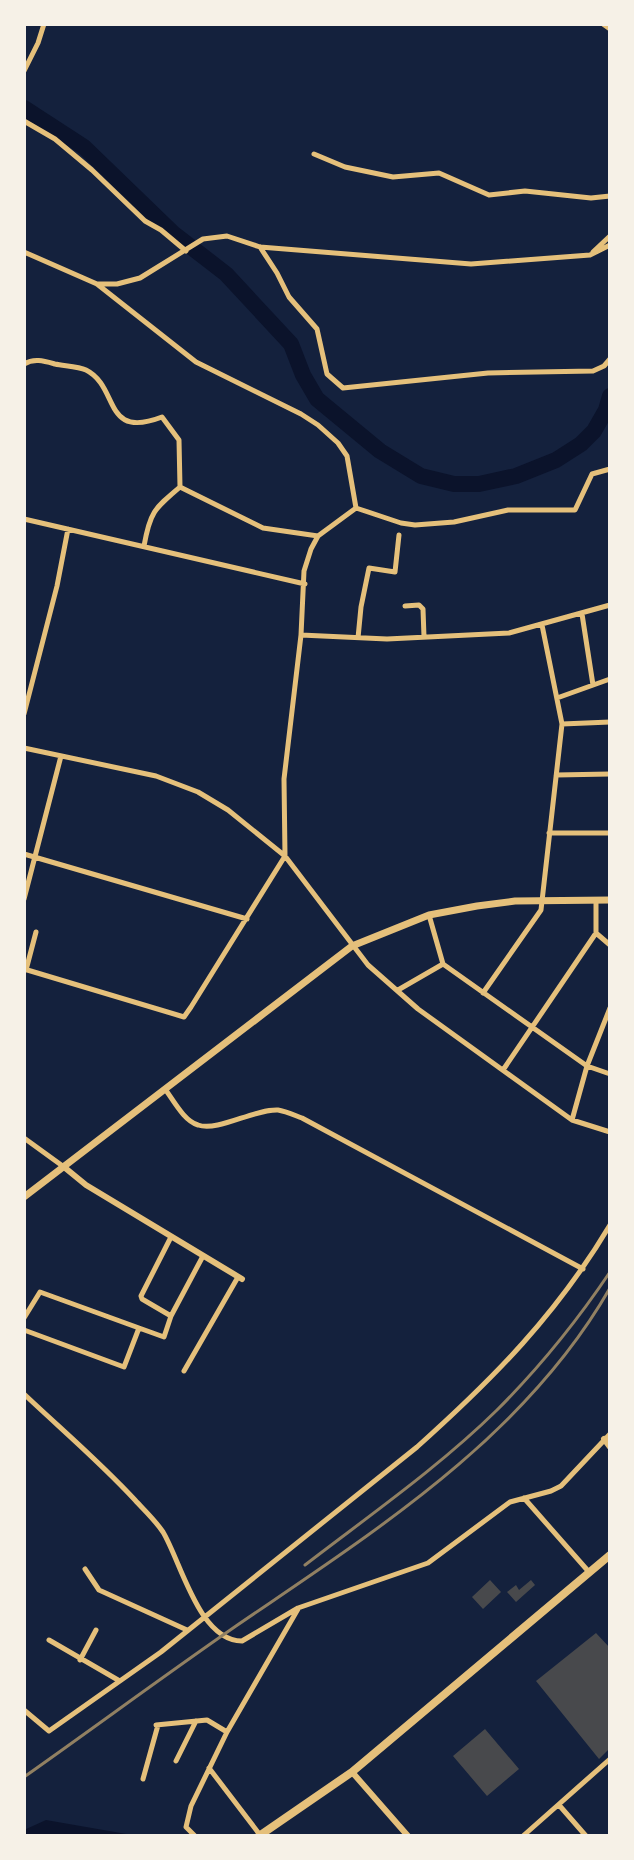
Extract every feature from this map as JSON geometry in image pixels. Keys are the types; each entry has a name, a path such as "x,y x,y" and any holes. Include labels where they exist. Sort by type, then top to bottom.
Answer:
{"highway":[{"path":"260,1835 352,1772 610,1555"}],"main road":[{"path":"24,1197 352,946 429,915 515,901 610,900"}],"street":[{"path":"24,71 44,24"},
{"path":"603,24 610,29"},
{"path":"24,121 55,139 145,221 186,250"},
{"path":"314,154 345,167 393,177 439,173 489,195 525,191 591,198 610,196"},
{"path":"97,284 117,284 140,278 203,239 227,236 260,247 471,264 590,255 610,245"},
{"path":"590,255 610,236"},
{"path":"260,247 289,297 317,329 327,374 343,388 488,373 593,371 610,359"},
{"path":"24,252 97,284 196,362 289,407 318,425 347,456 356,508"},
{"path":"24,364 30,360 86,369 97,379 124,420 141,425 162,417 179,440 180,487"},
{"path":"356,508 415,525 454,522 508,510 575,510 592,474 610,469"},
{"path":"180,487 263,528 318,536"},
{"path":"144,546 149,521 156,508 180,487"},
{"path":"36,932 25,969 184,1017 285,856 284,779 301,635 304,571 318,536 356,508"},
{"path":"24,519 305,584"},
{"path":"24,714 57,586 68,529"},
{"path":"358,638 369,568 395,572 399,535"},
{"path":"405,606 419,605 423,609 424,637"},
{"path":"301,635 358,638 509,633 610,605"},
{"path":"582,614 593,685"},
{"path":"483,993 541,910 562,724 542,625"},
{"path":"557,698 610,679"},
{"path":"562,724 610,722"},
{"path":"24,748 156,776 198,792 228,810 285,856 368,965 418,1009 572,1120 610,1132"},
{"path":"24,899 61,756"},
{"path":"556,775 610,774"},
{"path":"549,833 610,833"},
{"path":"24,854 247,919"},
{"path":"503,1070 596,933 596,900"},
{"path":"429,915 443,964 587,1066 610,1074"},
{"path":"596,933 610,945"},
{"path":"398,990 443,964"},
{"path":"572,1120 587,1066 610,1008"},
{"path":"165,1089 187,1118 197,1125 208,1127 278,1110 302,1118 583,1269"},
{"path":"24,1138 86,1185 240,1278 184,1371"},
{"path":"24,1710 49,1731 161,1652 406,1456 458,1410 542,1325 583,1269 610,1225"},
{"path":"171,1237 141,1296 171,1316"},
{"path":"24,1318 40,1292 164,1337 171,1316 203,1256"},
{"path":"24,1330 124,1367 139,1328"},
{"path":"24,1394 114,1477 154,1520 199,1610 223,1635 234,1641 242,1641 298,1608 428,1563 498,1509 523,1497 561,1486 607,1437"},
{"path":"607,1437 610,1447"},
{"path":"523,1497 589,1572"},
{"path":"85,1569 99,1590 187,1630"},
{"path":"195,1836 186,1827 187,1818 209,1768 298,1608"},
{"path":"80,1660 96,1630"},
{"path":"49,1640 119,1680"},
{"path":"176,1761 196,1720"},
{"path":"143,1779 157,1725 207,1720 227,1732"},
{"path":"523,1836 610,1759"},
{"path":"209,1768 260,1835"},
{"path":"352,1772 408,1836"},
{"path":"559,1805 586,1836"}],"water":[{"path":"46,1820 134,1836 24,1836 24,1830"}],"building":[{"path":"490,1580 501,1592 483,1609 472,1597"},
{"path":"531,1580 535,1585 516,1602 507,1592 516,1585 519,1590"},
{"path":"596,1633 610,1648 610,1748 599,1759 536,1681"},
{"path":"485,1729 519,1769 487,1796 453,1756"}],"waterway":[{"path":"24,108 84,147 173,233 226,274 291,344 317,399 380,451 421,476 454,484 479,484 516,476 556,460 581,444 594,431 610,396"}],"railway":[{"path":"305,1565 428,1471 497,1410 557,1344 610,1272"},
{"path":"24,1777 393,1517 443,1478 491,1436 535,1391 575,1342 610,1288"}]}
